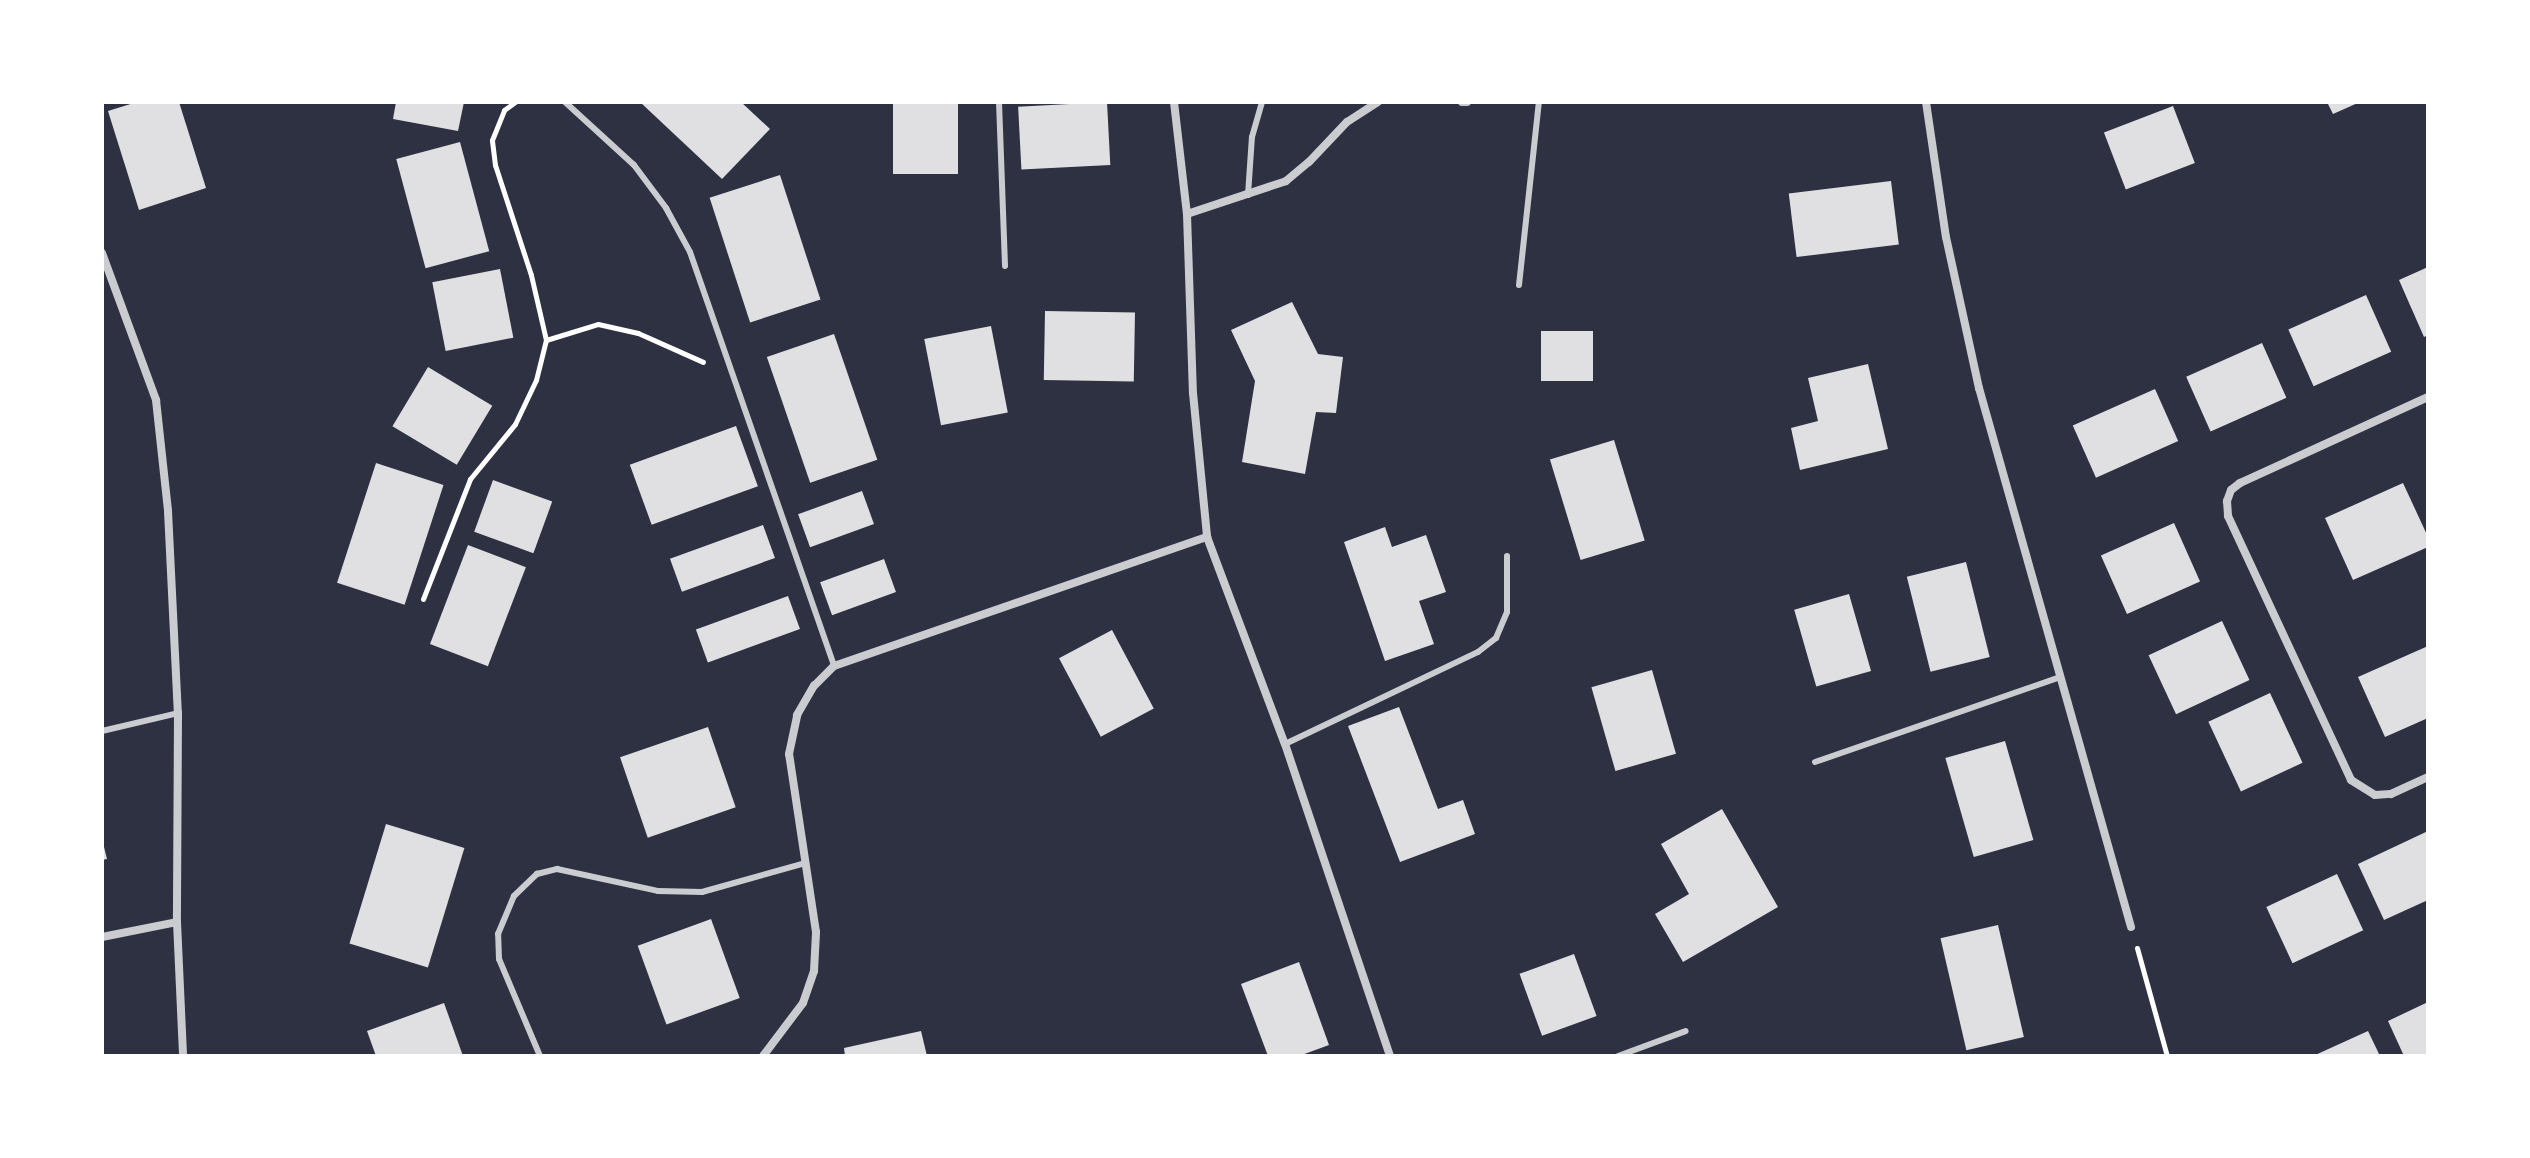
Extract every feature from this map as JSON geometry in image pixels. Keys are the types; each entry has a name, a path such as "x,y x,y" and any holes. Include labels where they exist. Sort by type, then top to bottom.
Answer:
{"street":[{"path":"1174,102 1187,214 1193,393 1207,537 1285,744 1390,1056"},
{"path":"1187,214 1286,181 1347,122 1378,102"},
{"path":"1926,102 1946,237 1979,388 2131,927"},
{"path":"102,253 156,400 168,511 178,713 177,922 183,1056"},
{"path":"2428,397 2240,483 2231,490 2227,501 2228,516 2351,780 2375,795 2391,794 2428,777"},
{"path":"763,1056 803,1003 814,971 816,932 789,754 797,715 814,686 834,666 1207,537"},
{"path":"102,937 177,922"}],"lane":[{"path":"565,102 634,165 666,208 690,252 834,666"},
{"path":"999,102 1005,266"},
{"path":"1248,195 1252,137 1262,102"},
{"path":"1519,285 1539,102"},
{"path":"1285,744 1478,652 1496,638 1507,612 1507,556"},
{"path":"1815,762 2061,677"},
{"path":"102,731 178,713"},
{"path":"540,1056 499,959 498,934 514,896 537,874 557,869 658,891 702,892 805,863"},
{"path":"1618,1056 1686,1031"}],"path":[{"path":"423,599 470,479 515,424 536,380 546,340 531,275 495,165 492,140 504,110 515,102"},
{"path":"546,340 598,324 638,333 733,376"},
{"path":"2131,927 2167,1056"}],"building":[{"path":"137,102 179,102 206,188 139,210 108,111"},
{"path":"396,102 464,102 458,131 393,119"},
{"path":"640,102 741,102 770,129 722,179"},
{"path":"893,102 958,102 958,174 893,174"},
{"path":"1107,102 1110,165 1021,170 1018,107"},
{"path":"2327,102 2360,102 2333,114"},
{"path":"2173,106 2195,163 2126,189 2104,133"},
{"path":"460,142 489,251 425,268 396,159"},
{"path":"780,175 820,300 750,322 710,198"},
{"path":"1891,181 1899,245 1797,257 1789,194"},
{"path":"2428,267 2428,335 2424,337 2399,280"},
{"path":"500,269 513,338 446,351 432,282"},
{"path":"2366,295 2391,352 2314,386 2288,330"},
{"path":"1292,302 1318,354 1343,357 1336,413 1316,412 1305,474 1242,462 1255,381 1231,330"},
{"path":"1045,311 1135,313 1134,382 1044,380"},
{"path":"991,326 1008,412 941,425 924,339"},
{"path":"1541,331 1593,331 1593,381 1541,381"},
{"path":"834,334 877,460 810,483 767,357"},
{"path":"2262,343 2286,398 2211,432 2186,377"},
{"path":"1868,364 1888,449 1800,470 1791,428 1818,421 1808,378"},
{"path":"428,367 492,406 457,465 392,426"},
{"path":"2155,389 2178,441 2096,478 2073,426"},
{"path":"736,426 758,486 652,525 630,465"},
{"path":"1614,440 1645,540 1581,560 1550,460"},
{"path":"376,463 444,485 405,605 337,583"},
{"path":"493,480 552,502 533,553 474,532"},
{"path":"2403,483 2428,537 2428,547 2353,580 2325,518"},
{"path":"862,491 874,524 810,547 798,514"},
{"path":"2174,523 2200,581 2127,614 2101,556"},
{"path":"763,525 775,558 682,592 670,559"},
{"path":"1385,527 1392,547 1426,535 1446,592 1419,601 1434,644 1385,661 1344,542"},
{"path":"468,545 526,567 488,666 430,644"},
{"path":"884,559 896,592 832,615 820,582"},
{"path":"1966,562 1990,657 1931,672 1907,577"},
{"path":"1849,594 1871,671 1816,687 1794,610"},
{"path":"788,596 800,629 708,662 696,630"},
{"path":"2222,621 2249,680 2176,714 2149,655"},
{"path":"1112,630 1154,709 1101,737 1059,658"},
{"path":"2428,646 2428,718 2385,737 2358,677"},
{"path":"1652,670 1676,754 1615,771 1591,687"},
{"path":"2270,693 2303,763 2241,792 2208,722"},
{"path":"1399,707 1438,809 1463,800 1475,834 1400,862 1348,726"},
{"path":"708,727 736,807 648,838 620,757"},
{"path":"2005,741 2033,840 1974,857 1945,758"},
{"path":"1722,809 1778,907 1683,962 1655,914 1689,894 1661,844"},
{"path":"386,824 464,848 428,968 349,944"},
{"path":"2428,831 2428,900 2384,920 2358,864"},
{"path":"102,839 107,859 102,860"},
{"path":"2337,874 2363,930 2293,963 2266,907"},
{"path":"711,919 740,998 666,1025 638,946"},
{"path":"1998,925 2024,1037 1966,1050 1941,938"},
{"path":"1574,954 1597,1016 1542,1036 1519,974"},
{"path":"1299,962 1329,1045 1299,1056 1268,1056 1241,984"},
{"path":"2428,1002 2428,1056 2404,1056 2388,1021"},
{"path":"444,1003 463,1056 376,1056 367,1031"},
{"path":"921,1031 927,1056 845,1056 844,1048"},
{"path":"2368,1031 2380,1056 2313,1056"}]}
